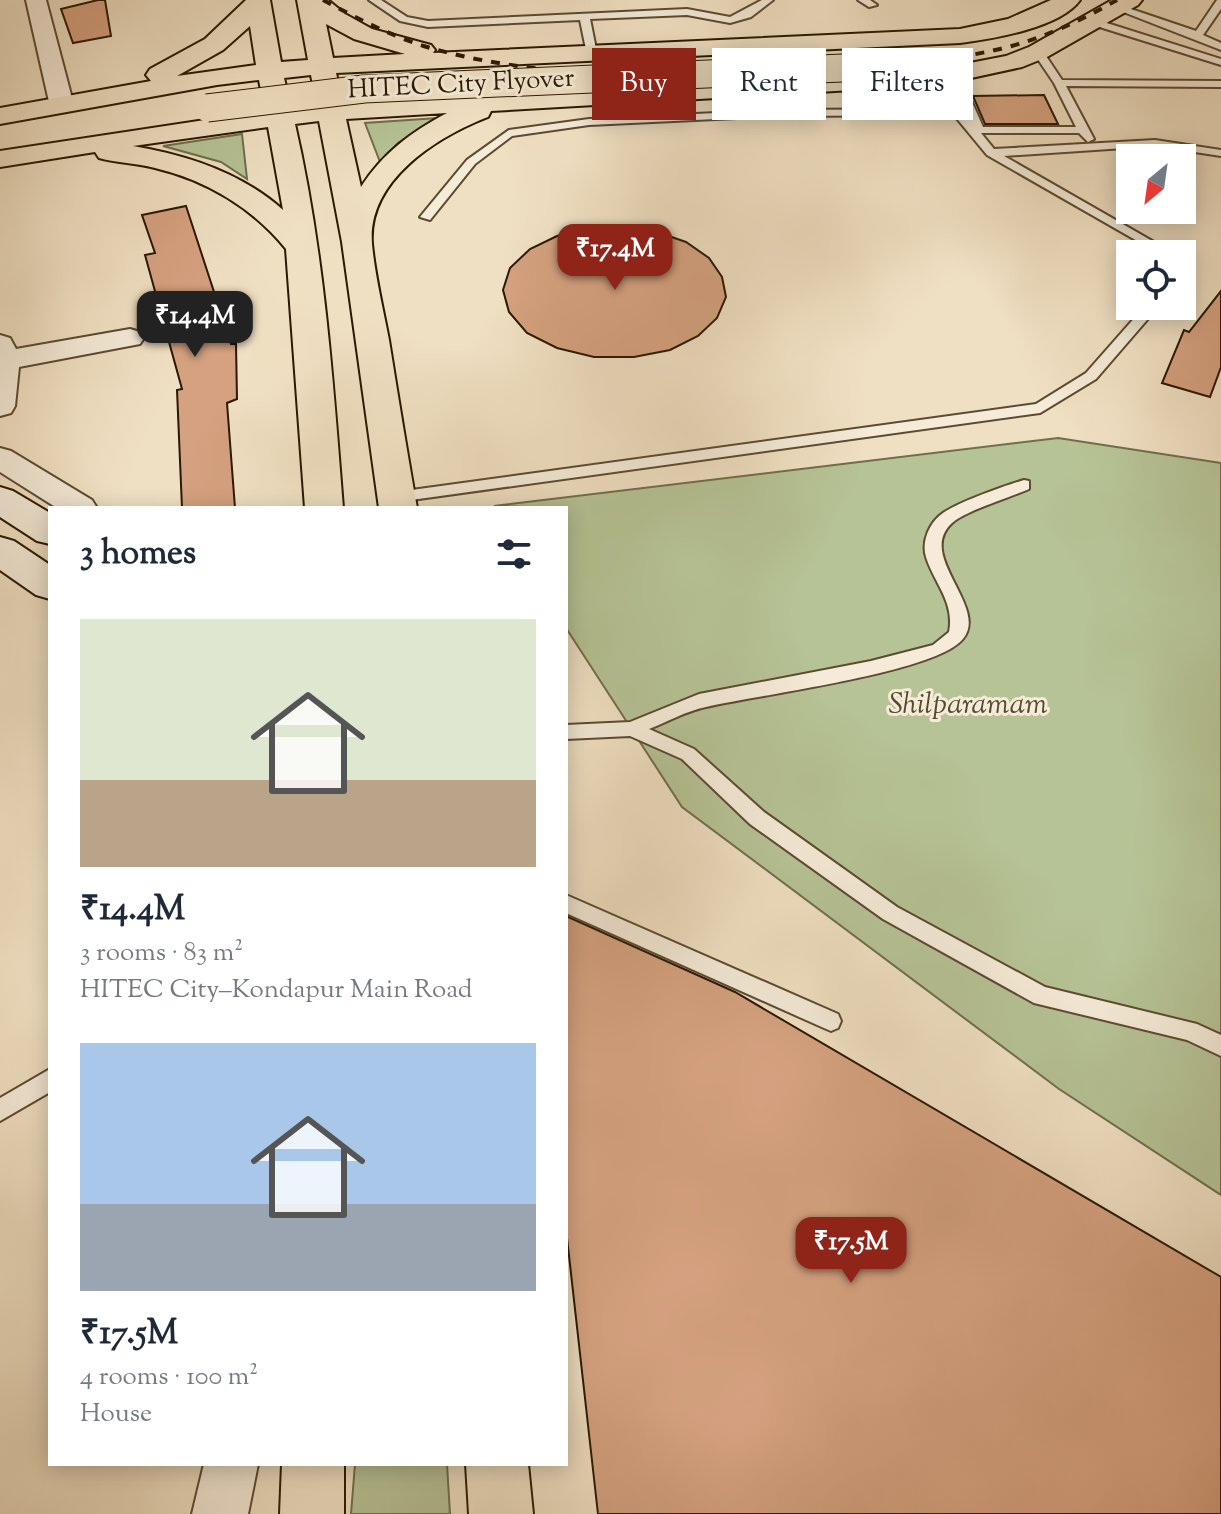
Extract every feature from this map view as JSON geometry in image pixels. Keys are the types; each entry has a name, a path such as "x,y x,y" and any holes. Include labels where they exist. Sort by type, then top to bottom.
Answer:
{"main road":[{"path":"62,106 139,83 199,55 240,24 258,0"},
{"path":"258,0 296,192 318,411 324,506"},
{"path":"311,0 336,19 376,38 429,51 500,58"},
{"path":"311,0 321,66 357,242 398,503"},
{"path":"0,116 217,77 321,66 925,39 990,32 1038,19 1068,0"},
{"path":"973,68 1013,62 1038,52 1067,33 1094,22 1124,4"},
{"name":"HITEC City Flyover","path":"0,131 204,95 314,80 899,52 978,39 1038,19"},
{"name":"HITEC City Flyover","path":"973,63 1067,33"},
{"path":"580,55 557,69 557,79 584,99"},
{"name":"HITEC City Flyover","path":"0,145 309,93 842,75"},
{"path":"0,159 280,116 584,99 842,80"},
{"path":"357,242 358,222 367,199 399,159 421,141 463,116 509,103"},
{"path":"59,149 116,153 191,170 245,195 268,211 288,229 302,248"},
{"path":"0,500 48,530"},
{"path":"0,551 48,584"},
{"path":"312,1514 313,1466"},
{"path":"497,1466 501,1514"}],"street":[{"path":"36,0 62,106"},
{"path":"0,406 3,352 130,338"},
{"path":"0,458 78,506"},
{"path":"220,1514 231,1466"}],"lane":[{"path":"374,0 404,19 428,24 585,18 692,9 723,23 744,19 768,0"},
{"path":"1198,35 1221,2"},
{"path":"1124,4 1221,47"},
{"path":"580,55 585,18"},
{"path":"1094,22 1221,62"},
{"path":"1038,52 1059,83 1091,145"},
{"path":"1059,83 1221,84"},
{"path":"426,217 471,162 509,133 589,122 842,113"},
{"path":"964,120 991,153 1144,240"},
{"path":"973,120 979,130 1083,130"},
{"path":"991,153 1155,143 1221,153"},
{"path":"398,503 1040,408 1091,376 1140,320"},
{"path":"568,732 631,729 699,701 871,668 938,650 957,635 960,620 948,582 933,555 935,532 948,517 1024,485"},
{"path":"631,729 688,754 757,818 890,913 1041,996 1190,1031 1221,1046"},
{"path":"568,905 831,1021"},
{"path":"0,1110 48,1081"}],"green space":[{"path":"438,118 398,143 380,162 365,123"},
{"path":"242,134 247,179 221,162 163,146"},
{"name":"Shilparamam","path":"1058,438 1221,463 1221,1195 1059,1089 682,807 568,631 568,506 494,506"},
{"path":"355,1466 447,1466 450,1514 351,1514"}],"building":[{"path":"105,0 111,36 73,43 61,9"},
{"path":"1044,95 1058,124 985,124 973,96"},
{"path":"186,206 231,344 236,344 237,399 227,403 235,506 182,506 177,390 182,389 145,255 155,253 142,215"},
{"path":"625,227 657,232 686,242 709,258 722,277 726,297 717,318 698,336 670,350 634,357 594,357 557,348 527,333 509,312 503,290 510,268 530,249 557,236 591,228"},
{"path":"1221,291 1221,367 1210,397 1162,383 1184,330 1189,332"},
{"path":"568,917 735,992 1221,1277 1221,1514 598,1514 568,1247"}],"railway":[{"path":"323,0 405,39 478,59 566,71 655,74 842,68 948,59 1000,49 1046,35 1117,0"}]}
